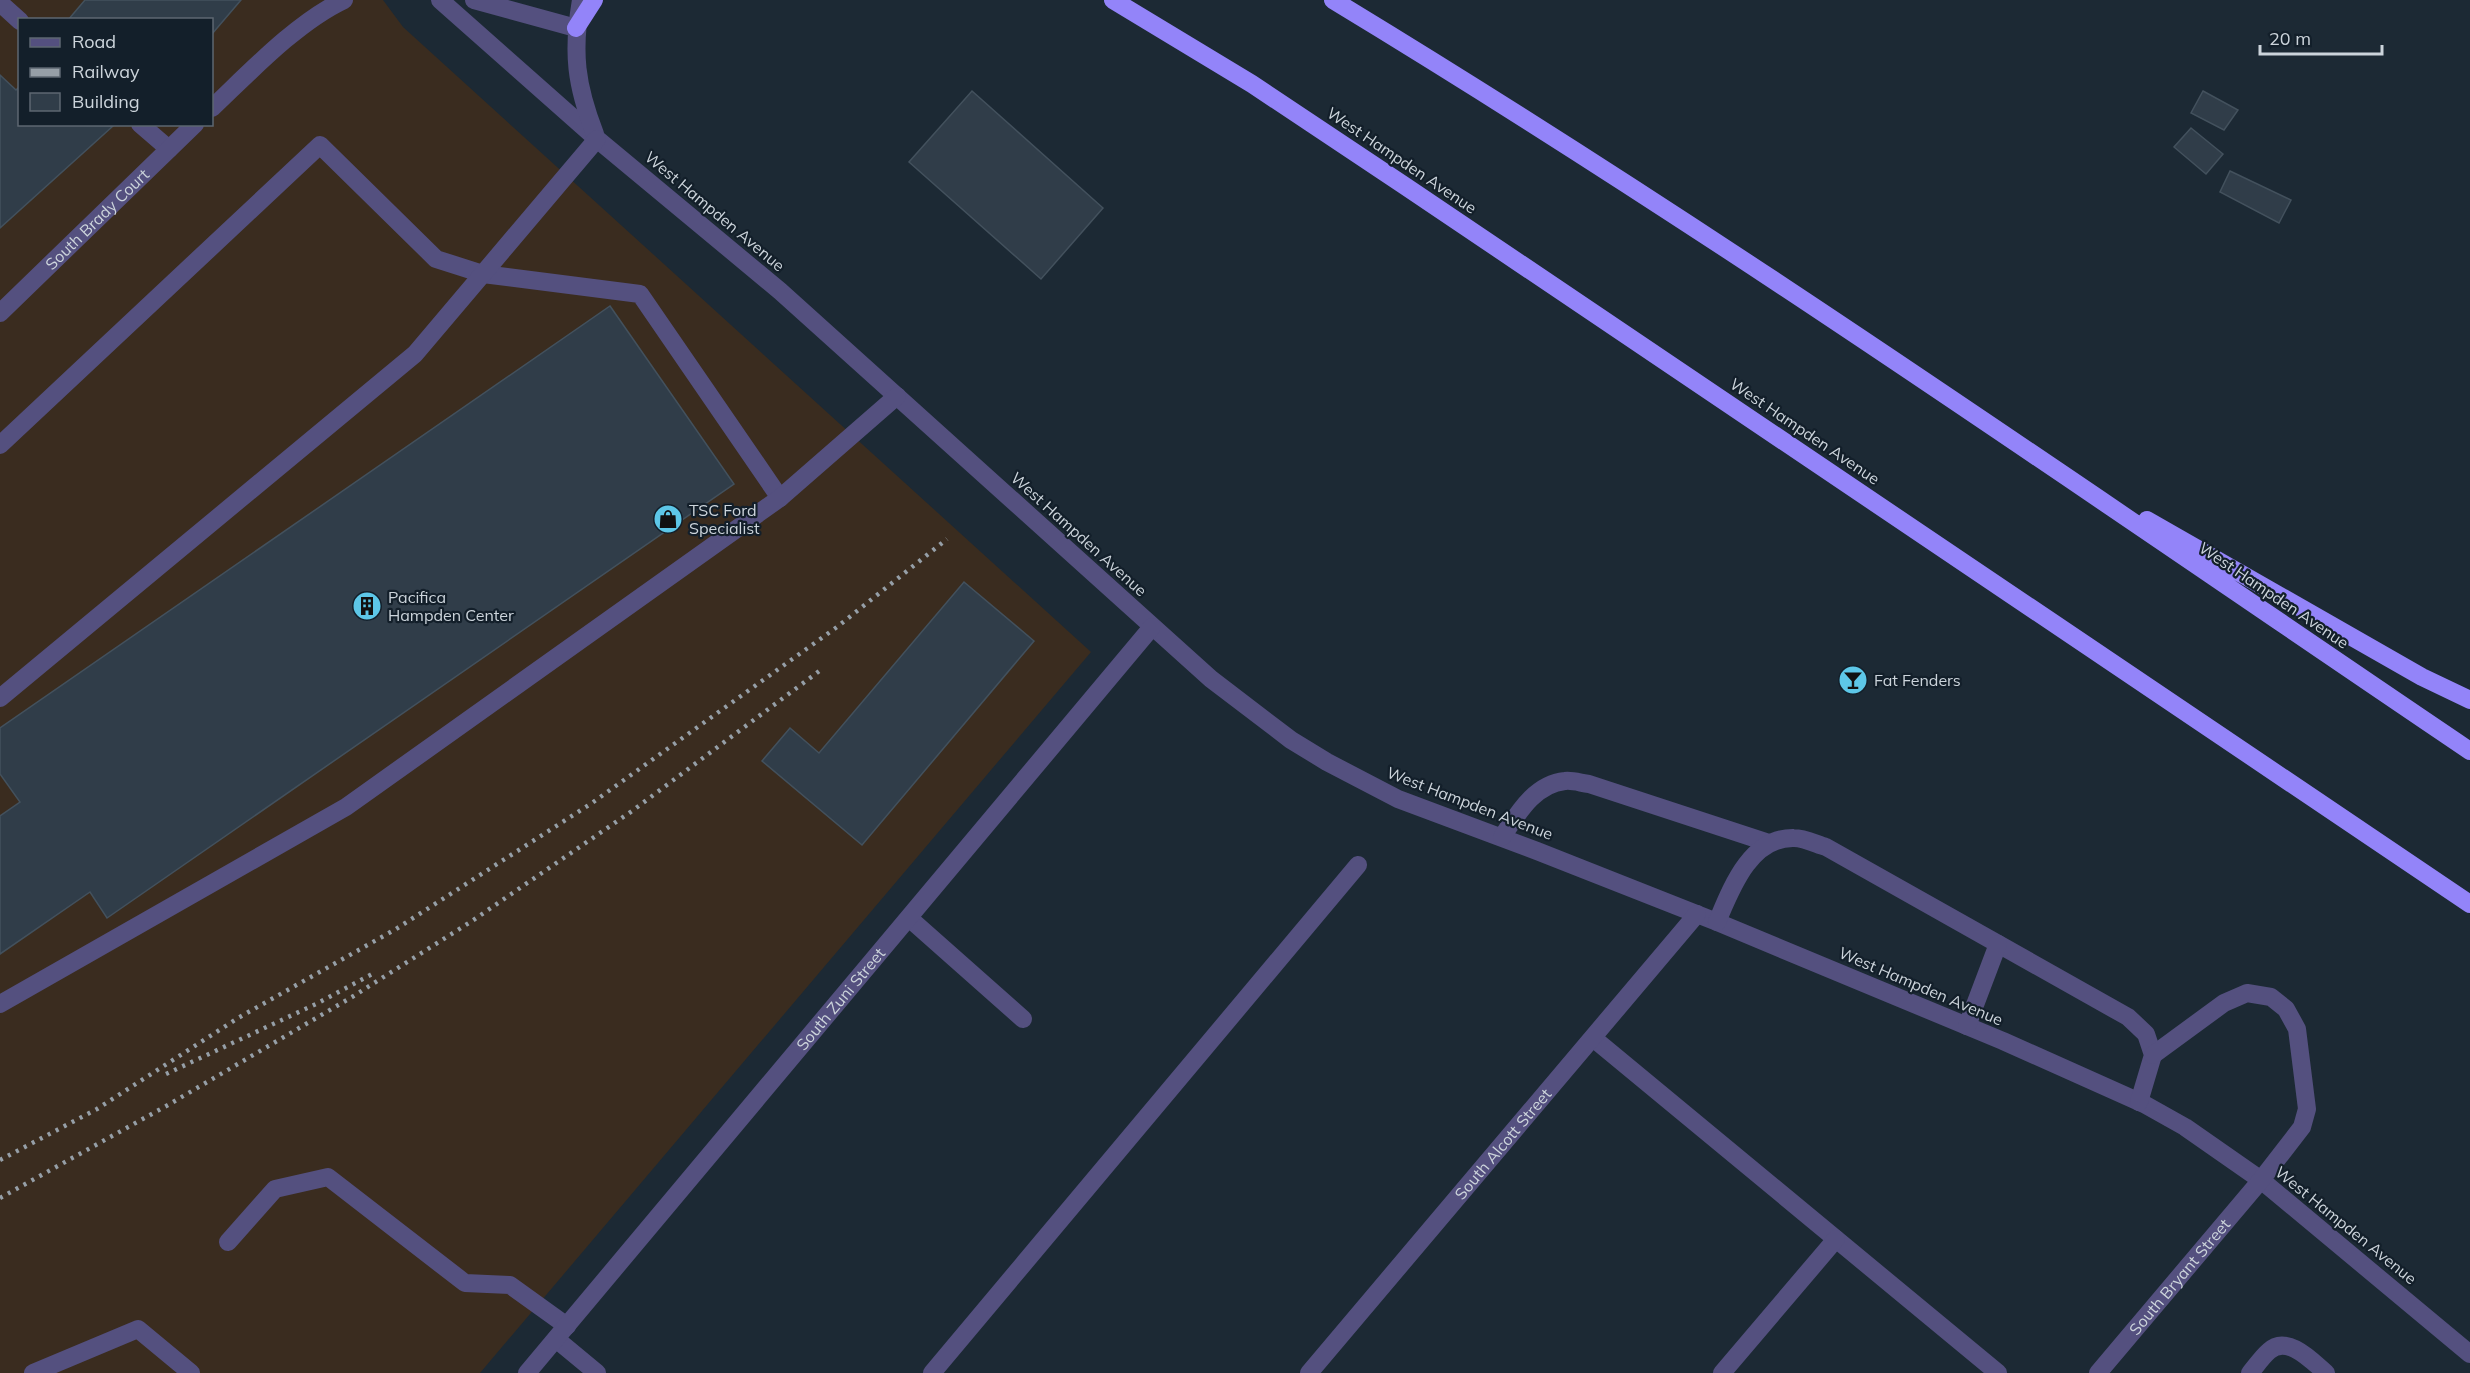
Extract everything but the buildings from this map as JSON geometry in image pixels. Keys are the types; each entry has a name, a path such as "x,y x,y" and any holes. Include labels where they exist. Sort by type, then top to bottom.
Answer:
{"highway":[{"path":"576,28 594,0"},
{"name":"West Hampden Avenue","path":"1113,0 1252,84 1386,173 2470,904"},
{"name":"West Hampden Avenue","path":"1333,0 1515,114 1875,347 2470,751"},
{"path":"2021,447 2422,677 2470,700"}],"street":[{"path":"213,107 296,32 324,11 344,0"},
{"name":"West Hampden Avenue","path":"440,0 597,139 780,291 1211,679 1257,715 1327,762 1398,799 1502,837 1717,922 1967,1026 2139,1102 2194,1133 2261,1180 2470,1354"},
{"path":"474,0 576,28"},
{"path":"0,698 415,354 597,139 581,89 575,41 581,0"},
{"path":"0,3 18,19"},
{"path":"142,126 168,149"},
{"name":"South Brady Court","path":"0,313 193,126"},
{"path":"0,445 320,145 436,259 483,274 640,294 780,498"},
{"path":"0,1004 346,807 780,498 897,396"},
{"name":"South Zuni Street","path":"527,1373 1152,627"},
{"path":"1502,837 1525,803 1541,790 1564,781 1589,784 1769,843 1795,838 1826,847 2128,1017 2145,1034 2152,1055 2139,1102"},
{"path":"1717,922 1731,888 1746,864 1769,843"},
{"path":"932,1373 1358,865"},
{"name":"South Alcott Street","path":"1309,1373 1697,914"},
{"path":"909,918 1023,1019"},
{"path":"1967,1026 1998,944"},
{"name":"South Bryant Street","path":"2098,1373 2261,1180 2302,1127 2307,1109 2297,1029 2286,1009 2271,997 2247,993 2224,1003 2152,1055"},
{"path":"1593,1038 1998,1373"},
{"path":"228,1242 275,1189 328,1177 465,1282 510,1285 562,1332 597,1373"},
{"path":"1722,1373 1836,1239"},
{"path":"33,1373 138,1329 191,1373"},
{"path":"2250,1373 2270,1349 2287,1345 2305,1355 2326,1373"}],"shaded area":[{"path":"0,0 383,0 403,27 1091,652 480,1373 0,1373"}],"railway":[{"path":"0,1160 97,1109 238,1018 396,929 592,803 837,627 947,539"},
{"path":"0,1198 168,1105 352,997 472,921 632,811 822,669"},
{"path":"166,1074 316,1004 376,972"}],"place":[{"name":"TSC Ford Specialist","path":"668,519"},
{"name":"Pacifica Hampden Center","path":"367,606"},
{"name":"Fat Fenders","path":"1853,680"}]}
